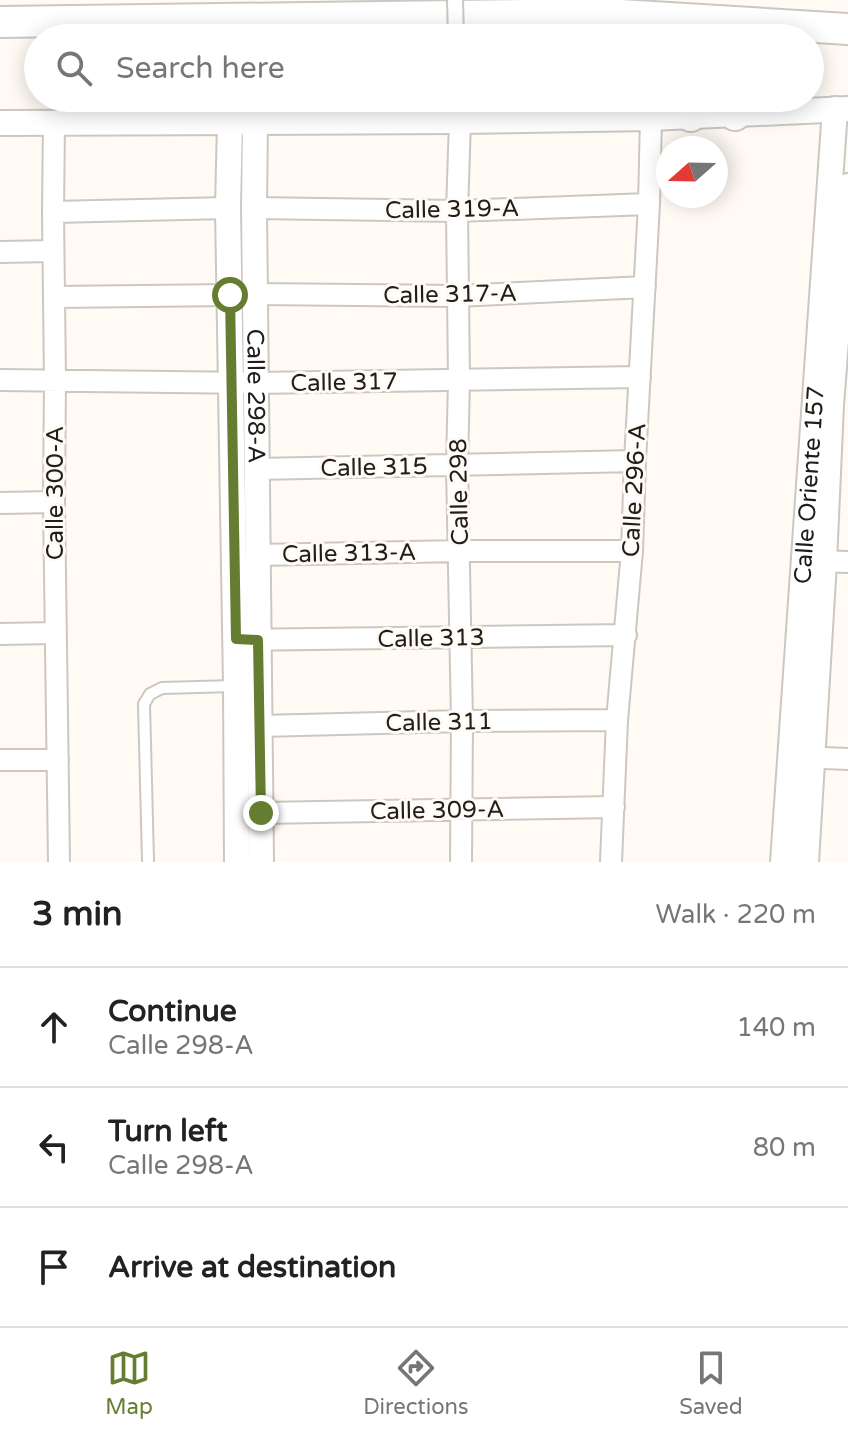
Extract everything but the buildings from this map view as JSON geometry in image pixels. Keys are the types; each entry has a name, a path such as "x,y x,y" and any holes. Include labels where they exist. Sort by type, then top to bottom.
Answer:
{"main road":[{"path":"594,7 616,24"},
{"path":"0,22 493,16 594,7 790,24"},
{"path":"493,16 515,24"},
{"path":"824,27 848,29"}],"street":[{"path":"455,0 456,24"},
{"name":"Calle Oriente 157","path":"825,562 841,109"},
{"path":"0,123 255,122 425,112"},
{"name":"Calle 298","path":"459,112 457,466 462,721 461,862"},
{"name":"Calle 296-A","path":"611,862 617,720 632,551 655,112"},
{"name":"Calle 298-A","path":"230,122 230,295 257,469 257,555 247,640 236,686 237,862"},
{"name":"Calle 298-A","path":"255,122 255,294 244,383 247,640 260,726 261,862"},
{"name":"Calle 300-A","path":"54,123 54,502 59,862"},
{"name":"Calle Oriente 157","path":"795,861 800,757 825,562 831,405 848,186"},
{"name":"Calle 319-A","path":"254,208 457,211 649,204"},
{"path":"53,212 228,208"},
{"path":"0,252 53,251"},
{"name":"Calle 317-A","path":"255,294 457,296 645,287"},
{"path":"54,297 230,295"},
{"name":"Calle 317","path":"0,380 244,383 640,377"},
{"name":"Calle 315","path":"257,469 635,461"},
{"path":"0,503 54,502"},
{"name":"Calle 313-A","path":"257,555 632,551"},
{"path":"0,634 56,633"},
{"name":"Calle 313","path":"247,640 626,635"},
{"name":"Calle 311","path":"260,726 617,720"},
{"path":"800,757 848,759"},
{"path":"0,760 58,760"},
{"name":"Calle 309-A","path":"261,813 614,807"}],"lane":[{"path":"148,860 144,704 150,694 162,688 236,686"},
{"path":"795,861 821,862"}],"route":[{"path":"230,295 236,639 258,640 261,813"}]}
